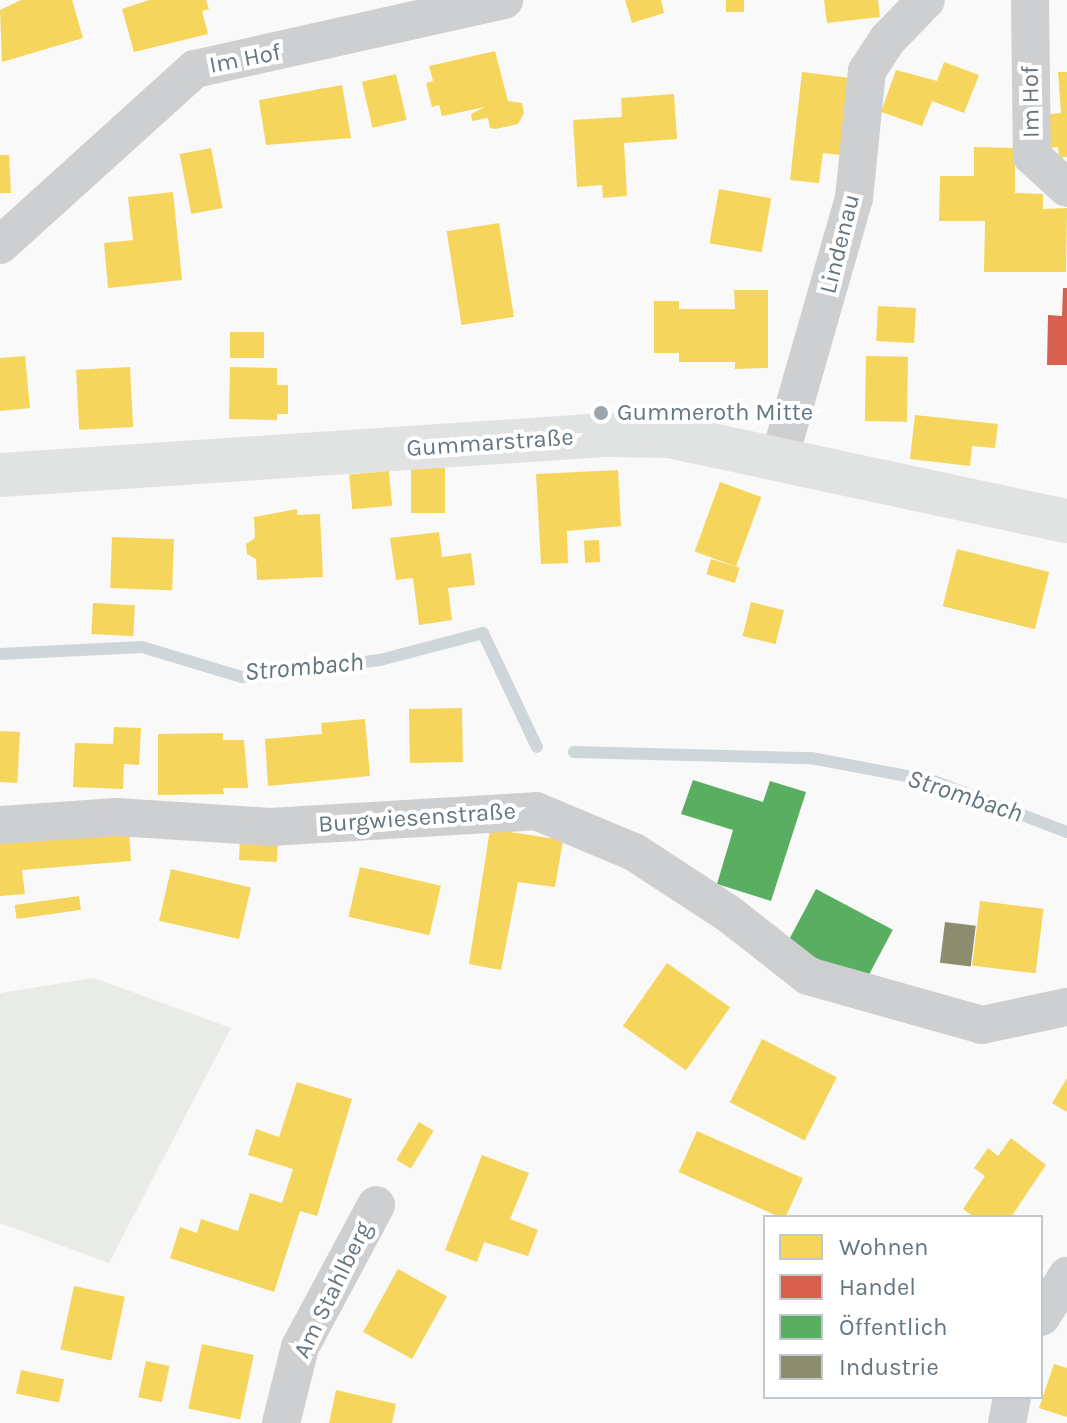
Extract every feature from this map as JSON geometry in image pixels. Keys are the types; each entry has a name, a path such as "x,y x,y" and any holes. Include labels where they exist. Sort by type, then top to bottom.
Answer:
{"street":[{"name":"Im Hof","path":"0,245 195,69 504,0"},
{"name":"Lindenau","path":"780,456 854,198 867,71 888,39 926,0"},
{"name":"Im Hof","path":"1030,0 1032,156 1067,188"},
{"name":"Gummarstraße","path":"0,475 605,435 669,436 780,456 1067,521"},
{"name":"Burgwiesenstraße","path":"0,825 117,817 270,827 536,811 634,852 729,914 808,976 982,1025 1067,1007"},
{"name":"Am Stahlberg","path":"281,1423 300,1347 376,1205"},
{"path":"1043,1314 1067,1276"},
{"path":"1007,1423 1012,1399"}],"shaded area":[{"path":"94,978 231,1028 109,1263 0,1223 0,993"}],"building: Wohnen":[{"path":"21,0 72,0 83,38 2,62 0,10"},
{"path":"149,0 206,0 209,9 202,11 208,34 134,52 122,9"},
{"path":"625,0 661,0 664,13 632,23"},
{"path":"726,0 744,0 744,12 726,12"},
{"path":"824,0 878,0 880,17 827,23"},
{"path":"495,51 508,101 522,103 524,113 518,124 496,129 490,128 488,118 472,121 471,114 485,107 442,116 439,105 432,107 426,83 433,81 429,66"},
{"path":"944,62 979,75 964,113 932,101 922,126 881,112 896,70 937,81"},
{"path":"802,72 850,78 841,155 823,153 819,183 790,180"},
{"path":"1058,72 1067,72 1067,157 1059,158 1058,147 1043,149 1041,115 1061,113"},
{"path":"396,74 407,120 372,128 362,82"},
{"path":"342,85 351,138 266,145 259,100"},
{"path":"674,94 677,139 624,143 627,196 603,198 602,185 577,187 573,120 622,117 621,98"},
{"path":"974,147 1015,148 1015,193 1043,194 1043,209 1067,208 1066,272 984,272 985,221 939,221 940,176 974,176"},
{"path":"211,148 223,208 191,214 180,154"},
{"path":"0,155 9,155 11,193 0,193"},
{"path":"719,189 771,198 762,252 709,243"},
{"path":"173,192 182,280 108,288 104,243 133,240 128,197"},
{"path":"499,223 514,317 462,325 447,231"},
{"path":"734,290 768,290 768,368 735,369 735,362 679,362 679,353 654,353 654,301 679,301 679,309 735,309"},
{"path":"878,306 916,308 914,343 876,341"},
{"path":"230,332 264,332 264,358 230,358"},
{"path":"25,356 30,408 0,411 0,358"},
{"path":"866,356 908,357 907,422 865,421"},
{"path":"130,367 133,427 79,430 76,370"},
{"path":"230,367 277,368 277,385 288,385 288,414 277,414 277,420 229,419"},
{"path":"915,415 998,424 995,448 972,446 970,466 910,459"},
{"path":"411,468 445,468 445,513 411,513"},
{"path":"618,470 621,526 567,531 568,563 541,564 536,474"},
{"path":"389,471 392,506 352,509 349,474"},
{"path":"720,482 761,497 736,567 695,552"},
{"path":"297,509 297,515 320,514 323,577 257,580 256,559 247,554 246,544 255,538 254,517"},
{"path":"439,532 442,557 471,553 475,585 448,588 452,620 419,625 413,578 396,580 390,538"},
{"path":"112,537 174,539 172,590 110,588"},
{"path":"599,540 600,562 585,563 584,541"},
{"path":"957,549 1049,572 1035,629 943,606"},
{"path":"711,559 740,568 735,583 706,574"},
{"path":"751,602 784,610 776,644 743,636"},
{"path":"93,603 135,605 133,636 91,634"},
{"path":"462,708 463,762 410,763 409,709"},
{"path":"365,719 370,776 268,786 265,739 322,734 321,723"},
{"path":"114,727 141,728 139,765 124,764 123,789 73,787 75,743 113,744"},
{"path":"0,731 20,732 17,783 0,782"},
{"path":"223,733 223,740 244,740 248,788 223,788 224,794 158,795 158,734"},
{"path":"490,829 563,840 555,887 518,882 501,970 469,964"},
{"path":"129,831 131,861 22,870 25,894 0,896 0,843"},
{"path":"240,840 278,842 277,862 239,860"},
{"path":"360,867 441,886 429,935 349,917"},
{"path":"171,869 251,887 239,939 159,921"},
{"path":"79,896 81,910 17,919 15,905"},
{"path":"980,901 1044,909 1036,973 972,966"},
{"path":"667,963 730,1007 686,1070 623,1026"},
{"path":"762,1039 837,1077 805,1140 730,1102"},
{"path":"1067,1078 1067,1112 1052,1103"},
{"path":"297,1082 352,1099 317,1216 300,1211 274,1292 170,1258 180,1227 197,1233 201,1219 238,1231 250,1193 282,1203 293,1169 248,1155 256,1129 279,1137"},
{"path":"419,1122 434,1131 411,1168 396,1160"},
{"path":"697,1131 803,1178 787,1215 775,1215 679,1172"},
{"path":"1011,1138 1046,1165 1012,1215 971,1215 963,1209 985,1176 974,1168 988,1148 998,1156"},
{"path":"482,1155 529,1173 510,1219 538,1230 528,1256 484,1242 477,1262 445,1250"},
{"path":"398,1269 447,1296 412,1359 363,1332"},
{"path":"74,1286 125,1297 111,1360 60,1350"},
{"path":"202,1344 254,1355 240,1420 188,1409"},
{"path":"146,1361 169,1366 162,1402 138,1397"},
{"path":"1054,1364 1067,1368 1067,1417 1039,1408"},
{"path":"21,1370 64,1379 59,1403 16,1393"},
{"path":"336,1390 396,1404 392,1423 329,1423"}],"building: Handel":[{"path":"1063,288 1067,288 1067,365 1047,365 1048,315 1062,316"}],"building: Öffentlich":[{"path":"693,780 763,802 770,781 806,792 771,901 717,884 733,830 681,814"},
{"path":"816,889 893,930 864,984 787,943"}],"building: Industrie":[{"path":"945,922 976,926 971,966 940,963"}],"waterway":[{"name":"Strombach","path":"0,654 142,647 242,677 380,660 483,633 537,747"},
{"name":"Strombach","path":"574,752 811,758 934,781 1067,832"}],"place":[{"name":"Gummeroth Mitte","path":"601,413"}]}
